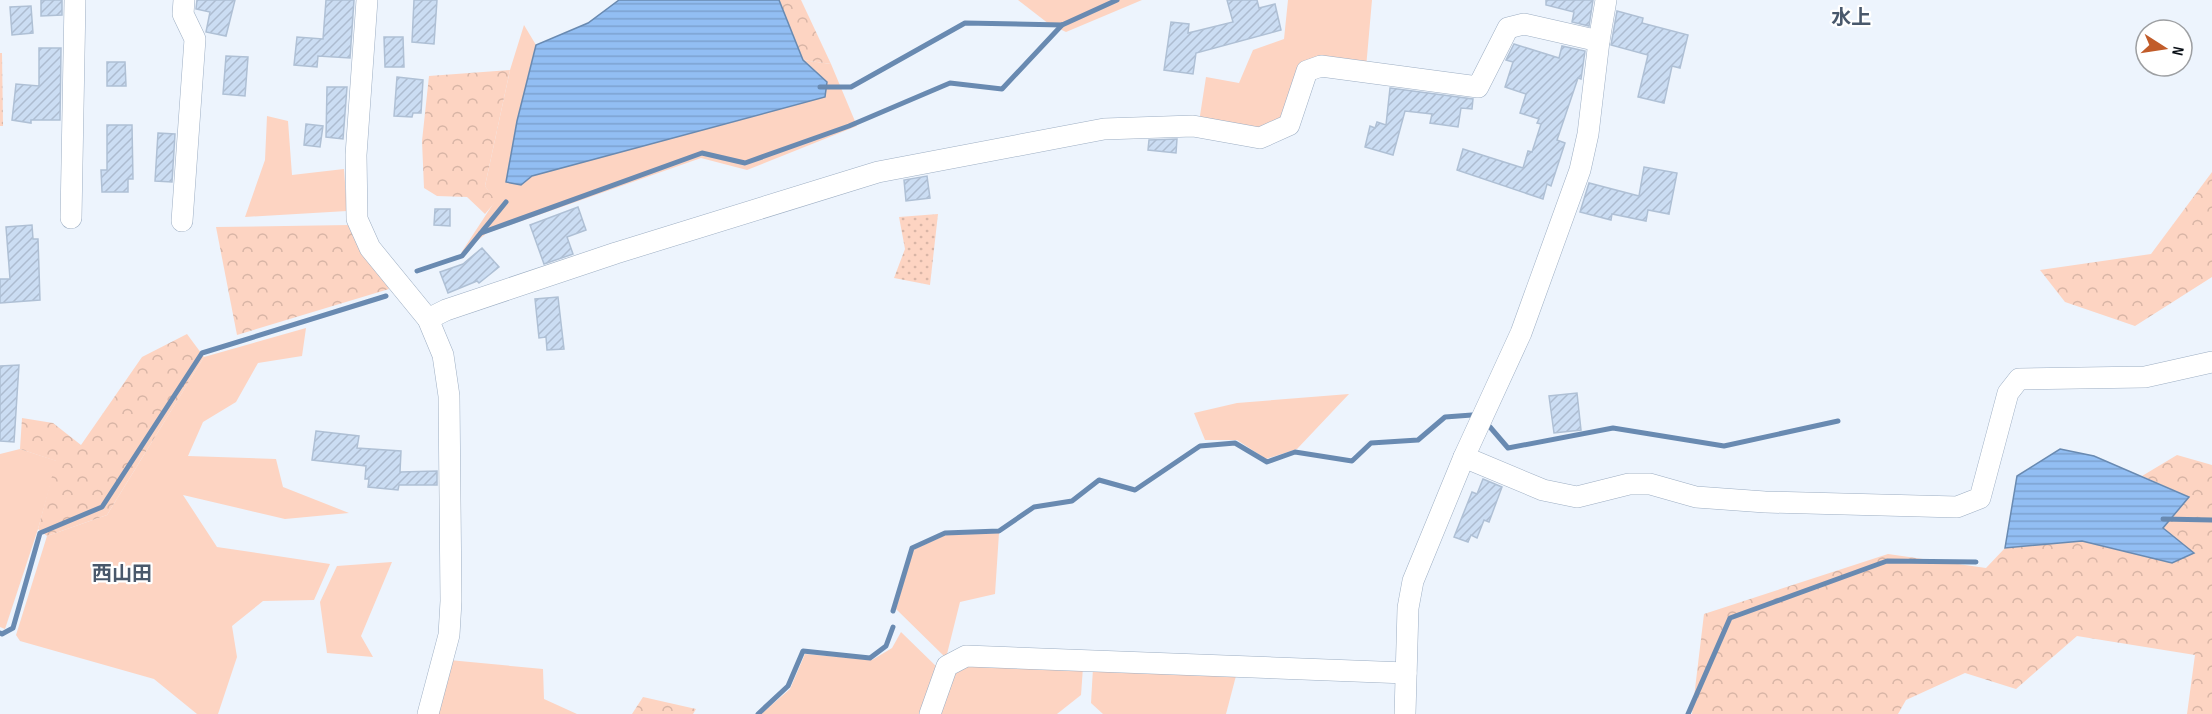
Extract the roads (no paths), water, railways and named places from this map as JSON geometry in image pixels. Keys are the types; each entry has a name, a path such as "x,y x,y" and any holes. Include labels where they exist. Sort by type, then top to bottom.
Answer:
{"street":[{"path":"71,218 75,0"},
{"path":"182,221 195,39 183,14 184,0"},
{"path":"367,0 356,155 357,219 370,248 429,319 443,355 449,396 451,601 449,635 428,714"},
{"path":"1405,714 1408,608 1413,580 1464,457 1521,333 1580,170 1588,134 1606,0"},
{"path":"429,319 446,310 616,253 879,172 1104,129 1193,126 1260,138 1289,125 1307,70 1321,66 1478,87 1508,28 1524,24 1599,41"},
{"path":"1464,457 1543,490 1577,497 1629,484 1650,484 1707,498 1765,502 1957,507 1980,498 2008,393 2019,379 2145,377 2212,362"},
{"path":"930,714 947,666 966,656 1406,674"}],"water":[{"path":"619,0 779,0 803,60 827,82 825,97 532,176 521,185 506,182 517,121 536,45 588,23"},
{"path":"2060,449 2094,456 2189,497 2163,528 2194,553 2172,563 2082,541 2005,548 2017,476"}],"waterway":[{"path":"820,87 851,87 965,23 1062,25 1117,0"},
{"path":"481,233 702,153 745,163 849,126 950,83 1002,89 1062,25"},
{"path":"417,271 462,256 506,202"},
{"path":"0,633 13,628 40,533 102,507 202,353 386,296"},
{"path":"893,611 912,548 945,533 999,531 1034,507 1072,501 1099,480 1135,490 1200,446 1235,443 1267,462 1295,452 1352,461 1371,443 1418,440 1445,417 1472,415"},
{"path":"1490,427 1508,448 1613,428 1724,446 1838,421"},
{"path":"2163,519 2212,520"},
{"path":"1688,714 1730,618 1887,561 1976,562"},
{"path":"758,714 788,686 803,651 870,658 886,646 893,627"}],"district":[{"name":"水上","path":"1851,18"},
{"name":"西山田","path":"122,574"}]}
